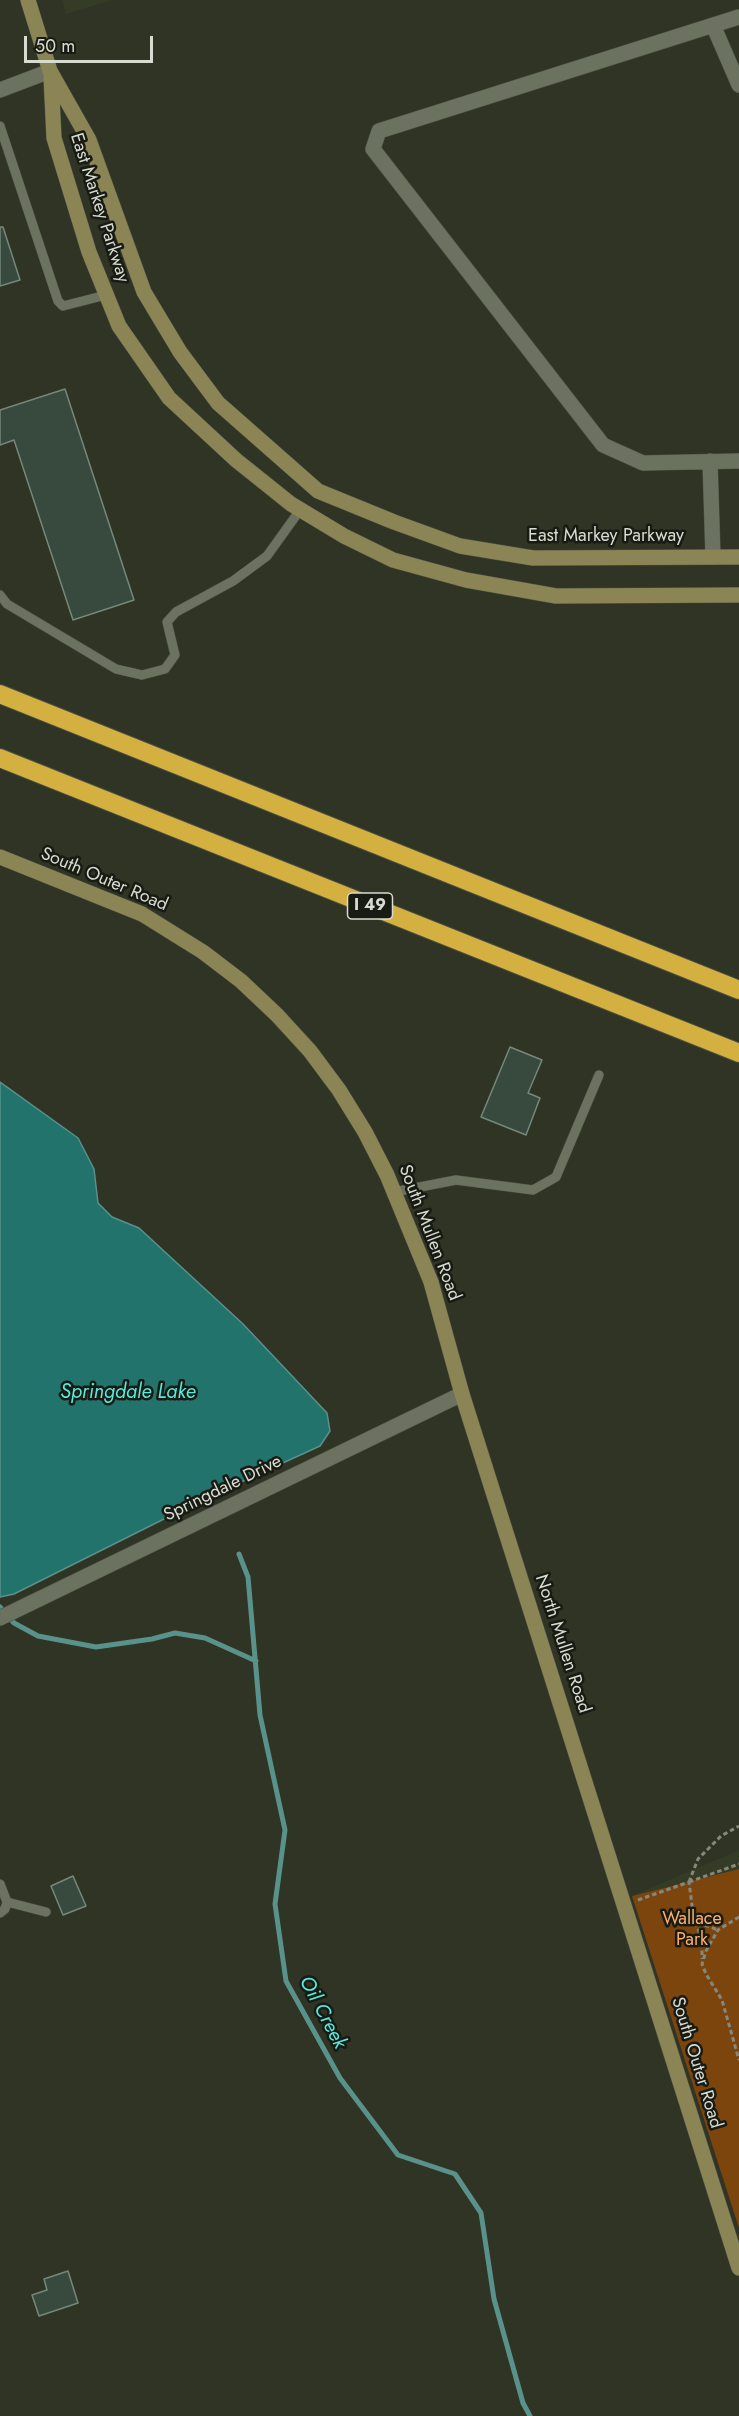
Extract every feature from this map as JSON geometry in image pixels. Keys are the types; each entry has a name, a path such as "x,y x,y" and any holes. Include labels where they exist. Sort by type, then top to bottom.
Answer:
{"highway":[{"path":"0,694 739,990"},
{"name":"I 49","path":"0,758 739,1053"}],"street":[{"path":"0,90 50,71 28,0"},
{"path":"739,17 379,131 373,149 603,445 643,463 739,460"},
{"path":"713,26 739,85"},
{"name":"East Markey Parkway","path":"50,71 54,138 89,252 119,326 169,398 236,460 300,510 344,536 393,560 466,580 556,596 739,594"},
{"name":"East Markey Parkway","path":"50,71 89,140 144,292 180,352 218,403 318,491 460,546 533,558 739,557"},
{"path":"710,461 712,557"},
{"name":"South Outer Road","path":"0,857 142,914 203,952 241,981 310,1051 339,1090 378,1157"},
{"name":"South Mullen Road","path":"378,1157 431,1282 462,1394"},
{"name":"Springdale Drive","path":"0,1618 462,1394"},
{"name":"North Mullen Road","path":"462,1394 625,1905"},
{"name":"South Outer Road","path":"625,1905 739,2268"}],"lane":[{"path":"0,126 58,301 63,306 106,295"},
{"path":"0,595 7,604 116,669 142,675 165,669 175,655 167,622 176,612 233,581 267,556 300,510"},
{"path":"394,1192 456,1180 533,1190 556,1177 599,1076"},
{"path":"0,1884 7,1902 5,1909 0,1913"},
{"path":"7,1902 46,1912"}],"path":[{"path":"739,1826 721,1836 698,1859 689,1882 694,1921 702,1939 702,1964 722,2000 739,2060"},
{"path":"625,1905 739,1864"},
{"path":"702,1964 706,1951 718,1930 739,1917"},
{"path":"694,1921 718,1930"}],"shaded area":[{"path":"62,0 112,0 66,14"},
{"path":"739,1850 739,1869 632,1896"}],"green space":[{"name":"Wallace Park","path":"739,1869 739,2228 632,1896"}],"water":[{"name":"Springdale Lake","path":"0,1082 78,1138 94,1169 98,1203 112,1217 139,1228 243,1324 327,1413 330,1431 320,1446 206,1498 14,1594 0,1597"}],"building":[{"path":"0,227 3,227 20,280 0,286"},
{"path":"65,389 134,600 73,620 14,440 0,445 0,410"},
{"path":"510,1047 542,1060 528,1093 540,1098 526,1135 481,1117"},
{"path":"73,1876 86,1906 63,1915 51,1886"},
{"path":"68,2271 78,2303 39,2316 32,2295 47,2290 44,2279"}],"waterway":[{"name":"Oil Creek","path":"239,1554 248,1577 260,1715 285,1830 275,1904 286,1981 340,2078 398,2155 455,2174 481,2213 494,2299 523,2403 530,2416"},
{"path":"0,1607 14,1623 38,1636 96,1647 152,1639 175,1633 205,1638 256,1661"}]}
